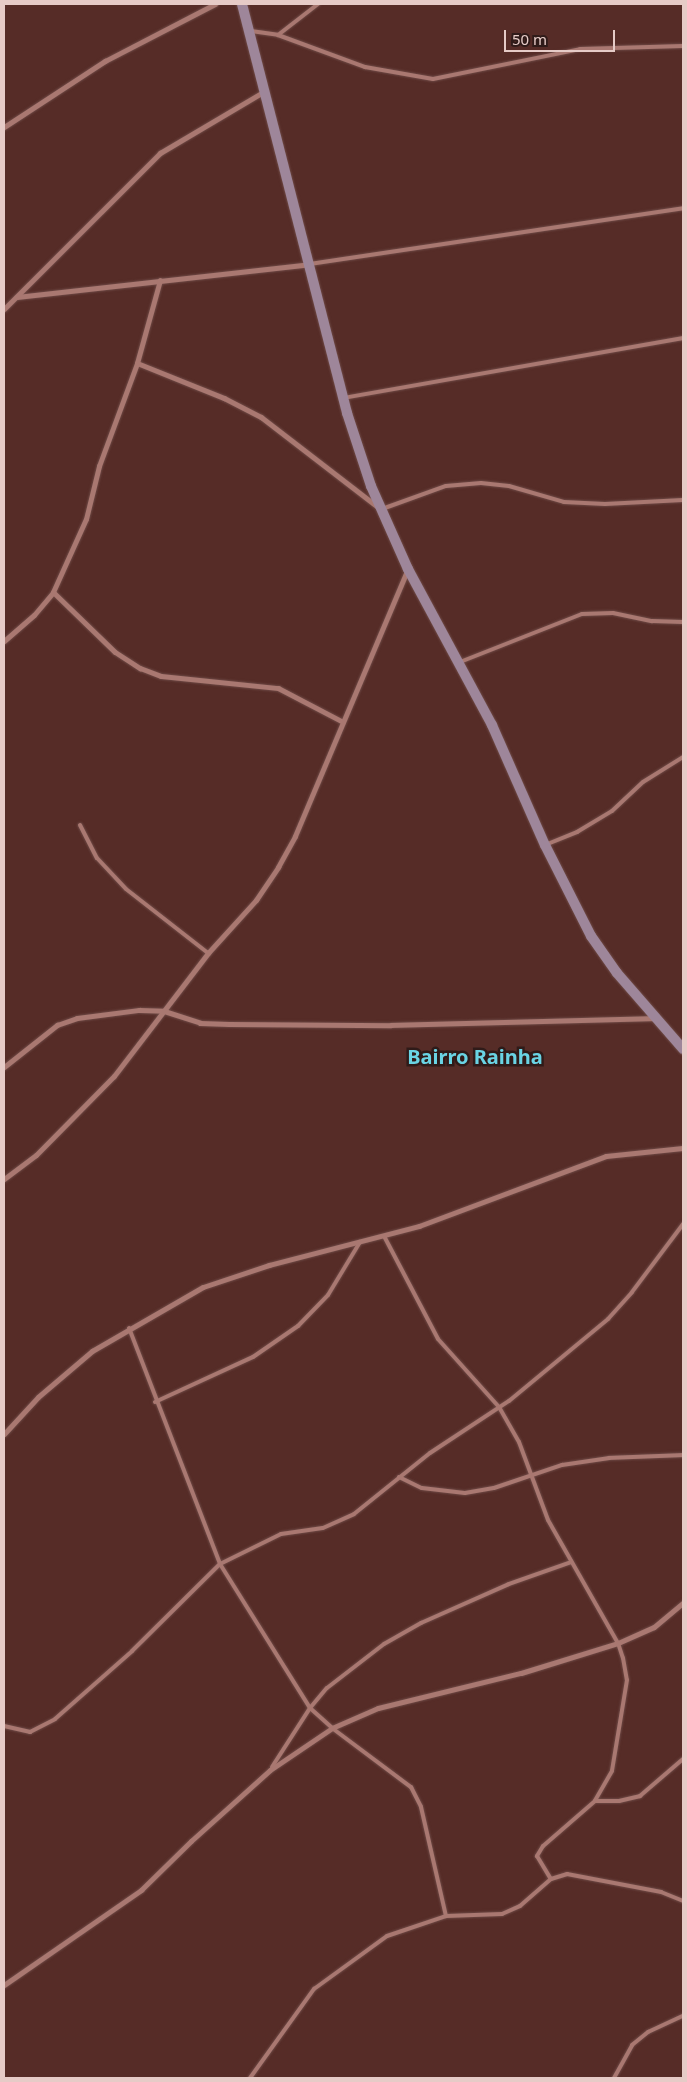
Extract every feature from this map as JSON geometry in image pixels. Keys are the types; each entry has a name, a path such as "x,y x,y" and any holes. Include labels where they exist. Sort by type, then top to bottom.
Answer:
{"street":[{"path":"4,127 105,61 215,4"},
{"path":"242,4 263,92 310,264 343,398 382,510 408,569 492,726 545,844 591,936 617,973 682,1044"},
{"path":"4,309 160,153 263,92"},
{"path":"17,297 310,264"},
{"path":"4,641 34,615 53,592 86,519 99,466 137,363 160,280"},
{"path":"137,363 224,398 261,417 382,510"},
{"path":"4,1179 36,1155 114,1076 208,953 256,900 278,867 295,836 341,721 408,569"},
{"path":"53,592 115,652 140,668 161,676 278,688 341,721"},
{"path":"4,1067 50,1030 77,1018 139,1010 164,1011 200,1023 229,1024 391,1025 657,1018"},
{"path":"4,1434 38,1397 92,1351 129,1328 203,1288 269,1265 384,1236 461,1212 606,1156 683,1148"},
{"path":"4,1985 141,1890 191,1841 270,1770 332,1728 378,1708 521,1673 618,1643 654,1627 683,1603"}],"lane":[{"path":"278,35 318,4"},
{"path":"248,30 278,35 365,67 433,79 580,49 683,46"},
{"path":"310,264 683,208"},
{"path":"343,398 683,338"},
{"path":"382,510 446,486 481,483 509,486 564,502 605,504 683,500"},
{"path":"458,662 582,614 613,613 652,621 683,622"},
{"path":"545,844 577,832 612,811 643,782 683,757"},
{"path":"80,825 97,858 126,889 208,953"},
{"path":"4,1726 30,1732 55,1719 132,1651 220,1564 280,1534 323,1528 354,1514 399,1477 499,1407 560,1361 608,1319 632,1292 683,1224"},
{"path":"384,1236 438,1339 499,1407 520,1442 548,1520 618,1643 627,1680 612,1771 595,1801 543,1846 537,1856 551,1879"},
{"path":"155,1402 253,1357 298,1326 328,1294 360,1242"},
{"path":"129,1328 155,1402 220,1564 310,1708 332,1728 411,1787 421,1807 446,1916"},
{"path":"399,1477 422,1488 466,1493 494,1488 562,1465 609,1458 683,1455"},
{"path":"270,1770 310,1708 349,1669 422,1623 509,1584 571,1562"},
{"path":"595,1801 619,1801 640,1796 683,1759"},
{"path":"250,2078 314,1989 387,1936 446,1916 502,1914 520,1906 551,1879 567,1874 661,1892 683,1900"},
{"path":"614,2078 632,2044 648,2032 683,2016"}],"district":[{"name":"Bairro Rainha","path":"475,1056"}]}
